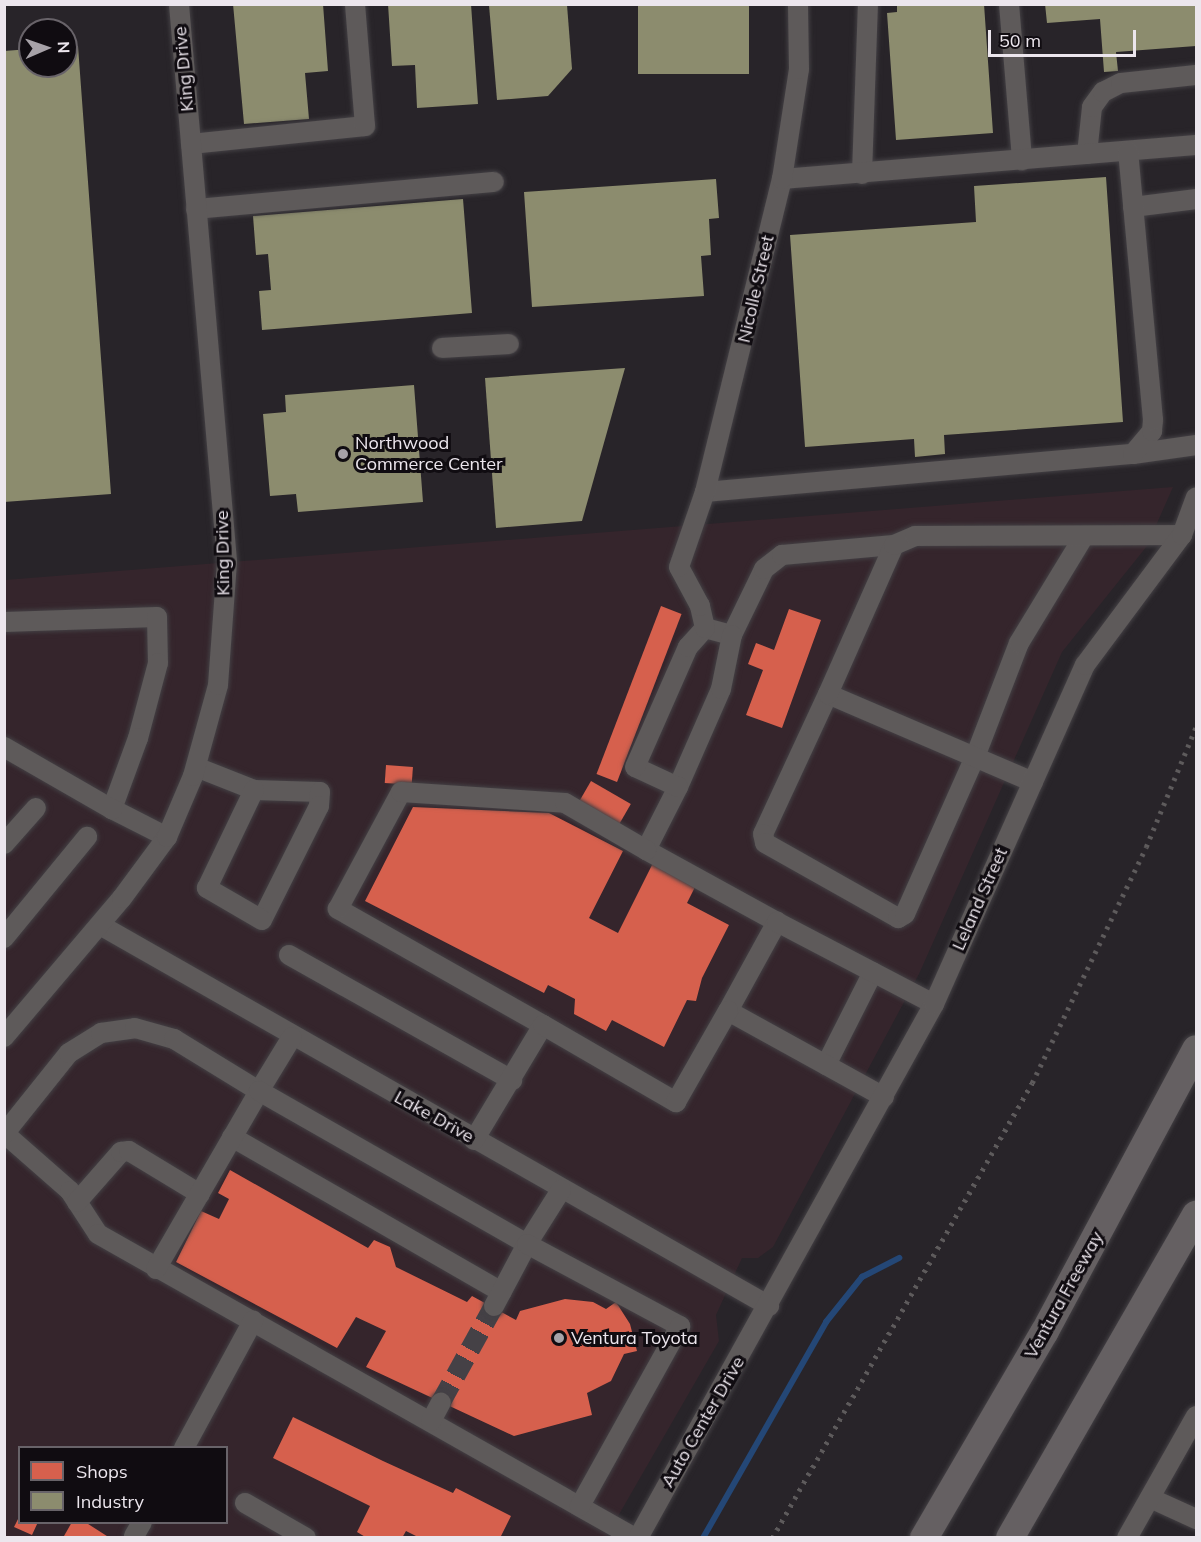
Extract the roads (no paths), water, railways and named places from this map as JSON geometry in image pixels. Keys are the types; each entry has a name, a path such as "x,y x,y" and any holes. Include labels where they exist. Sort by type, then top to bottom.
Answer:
{"highway":[{"name":"Ventura Freeway","path":"924,1538 1044,1333 1197,1049"},
{"path":"1010,1538 1197,1215"}],"street":[{"name":"King Drive","path":"4,1037 100,925 166,837 196,767 218,685 226,561 179,4"},
{"path":"191,144 365,126 355,4"},
{"name":"Nicolle Street","path":"705,628 700,606 679,567 705,492 782,180 799,69 798,4"},
{"path":"862,174 868,4"},
{"path":"1010,4 1022,160"},
{"path":"1087,154 1092,107 1103,92 1120,82 1197,75"},
{"path":"782,180 1197,145"},
{"path":"1128,151 1153,420 1152,431 1133,454"},
{"path":"196,209 494,182"},
{"path":"1133,207 1197,200"},
{"path":"442,348 509,344"},
{"path":"705,492 1133,454 1197,445"},
{"name":"Leland Street","path":"769,1306 934,1004 1085,665 1182,536 1197,497"},
{"path":"646,850 678,787 721,689 732,635 764,569 782,555 894,545 915,536 1182,536"},
{"path":"894,545 763,834 765,843 889,916 898,918 905,914 975,757 1019,643 1084,536"},
{"path":"4,622 157,617 159,663 138,738 112,809"},
{"path":"678,787 634,767 688,647 705,628 732,635"},
{"path":"828,694 1033,782"},
{"path":"4,747 166,837"},
{"path":"196,767 254,790 320,792 319,806 262,920 207,888 254,790"},
{"path":"777,922 676,1102 338,909 401,792 565,802 646,850 777,922 934,1004"},
{"path":"4,844 36,808"},
{"path":"4,938 87,837"},
{"name":"Lake Drive","path":"100,925 292,1037 769,1306"},
{"path":"289,955 512,1080"},
{"path":"826,1065 873,972"},
{"path":"728,1011 884,1097"},
{"path":"474,1140 543,1025"},
{"path":"580,1506 680,1326 527,1244 259,1091 174,1039 135,1028 101,1033 69,1053 5,1134 77,1202 98,1234 156,1269 254,1321 405,1407 431,1421 580,1506 637,1538"},
{"path":"156,1269 292,1037"},
{"path":"232,1137 498,1299 527,1244 561,1190"},
{"path":"77,1202 121,1152 129,1151 200,1194"},
{"name":"Auto Center Drive","path":"637,1538 769,1306"},
{"path":"185,1446 254,1321"},
{"path":"431,1421 441,1402"},
{"path":"1127,1538 1197,1416"},
{"path":"1150,1498 1197,1519"},
{"path":"245,1503 306,1538"}],"waterway":[{"path":"703,1538 826,1322 862,1277 899,1258"}],"tunnel":[{"path":"441,1402 494,1306"}],"railway":[{"path":"772,1538 1032,1083 1146,847 1196,727"}],"place":[{"name":"Northwood Commerce Center","path":"343,454"},
{"name":"Ventura Toyota","path":"559,1338"}]}
